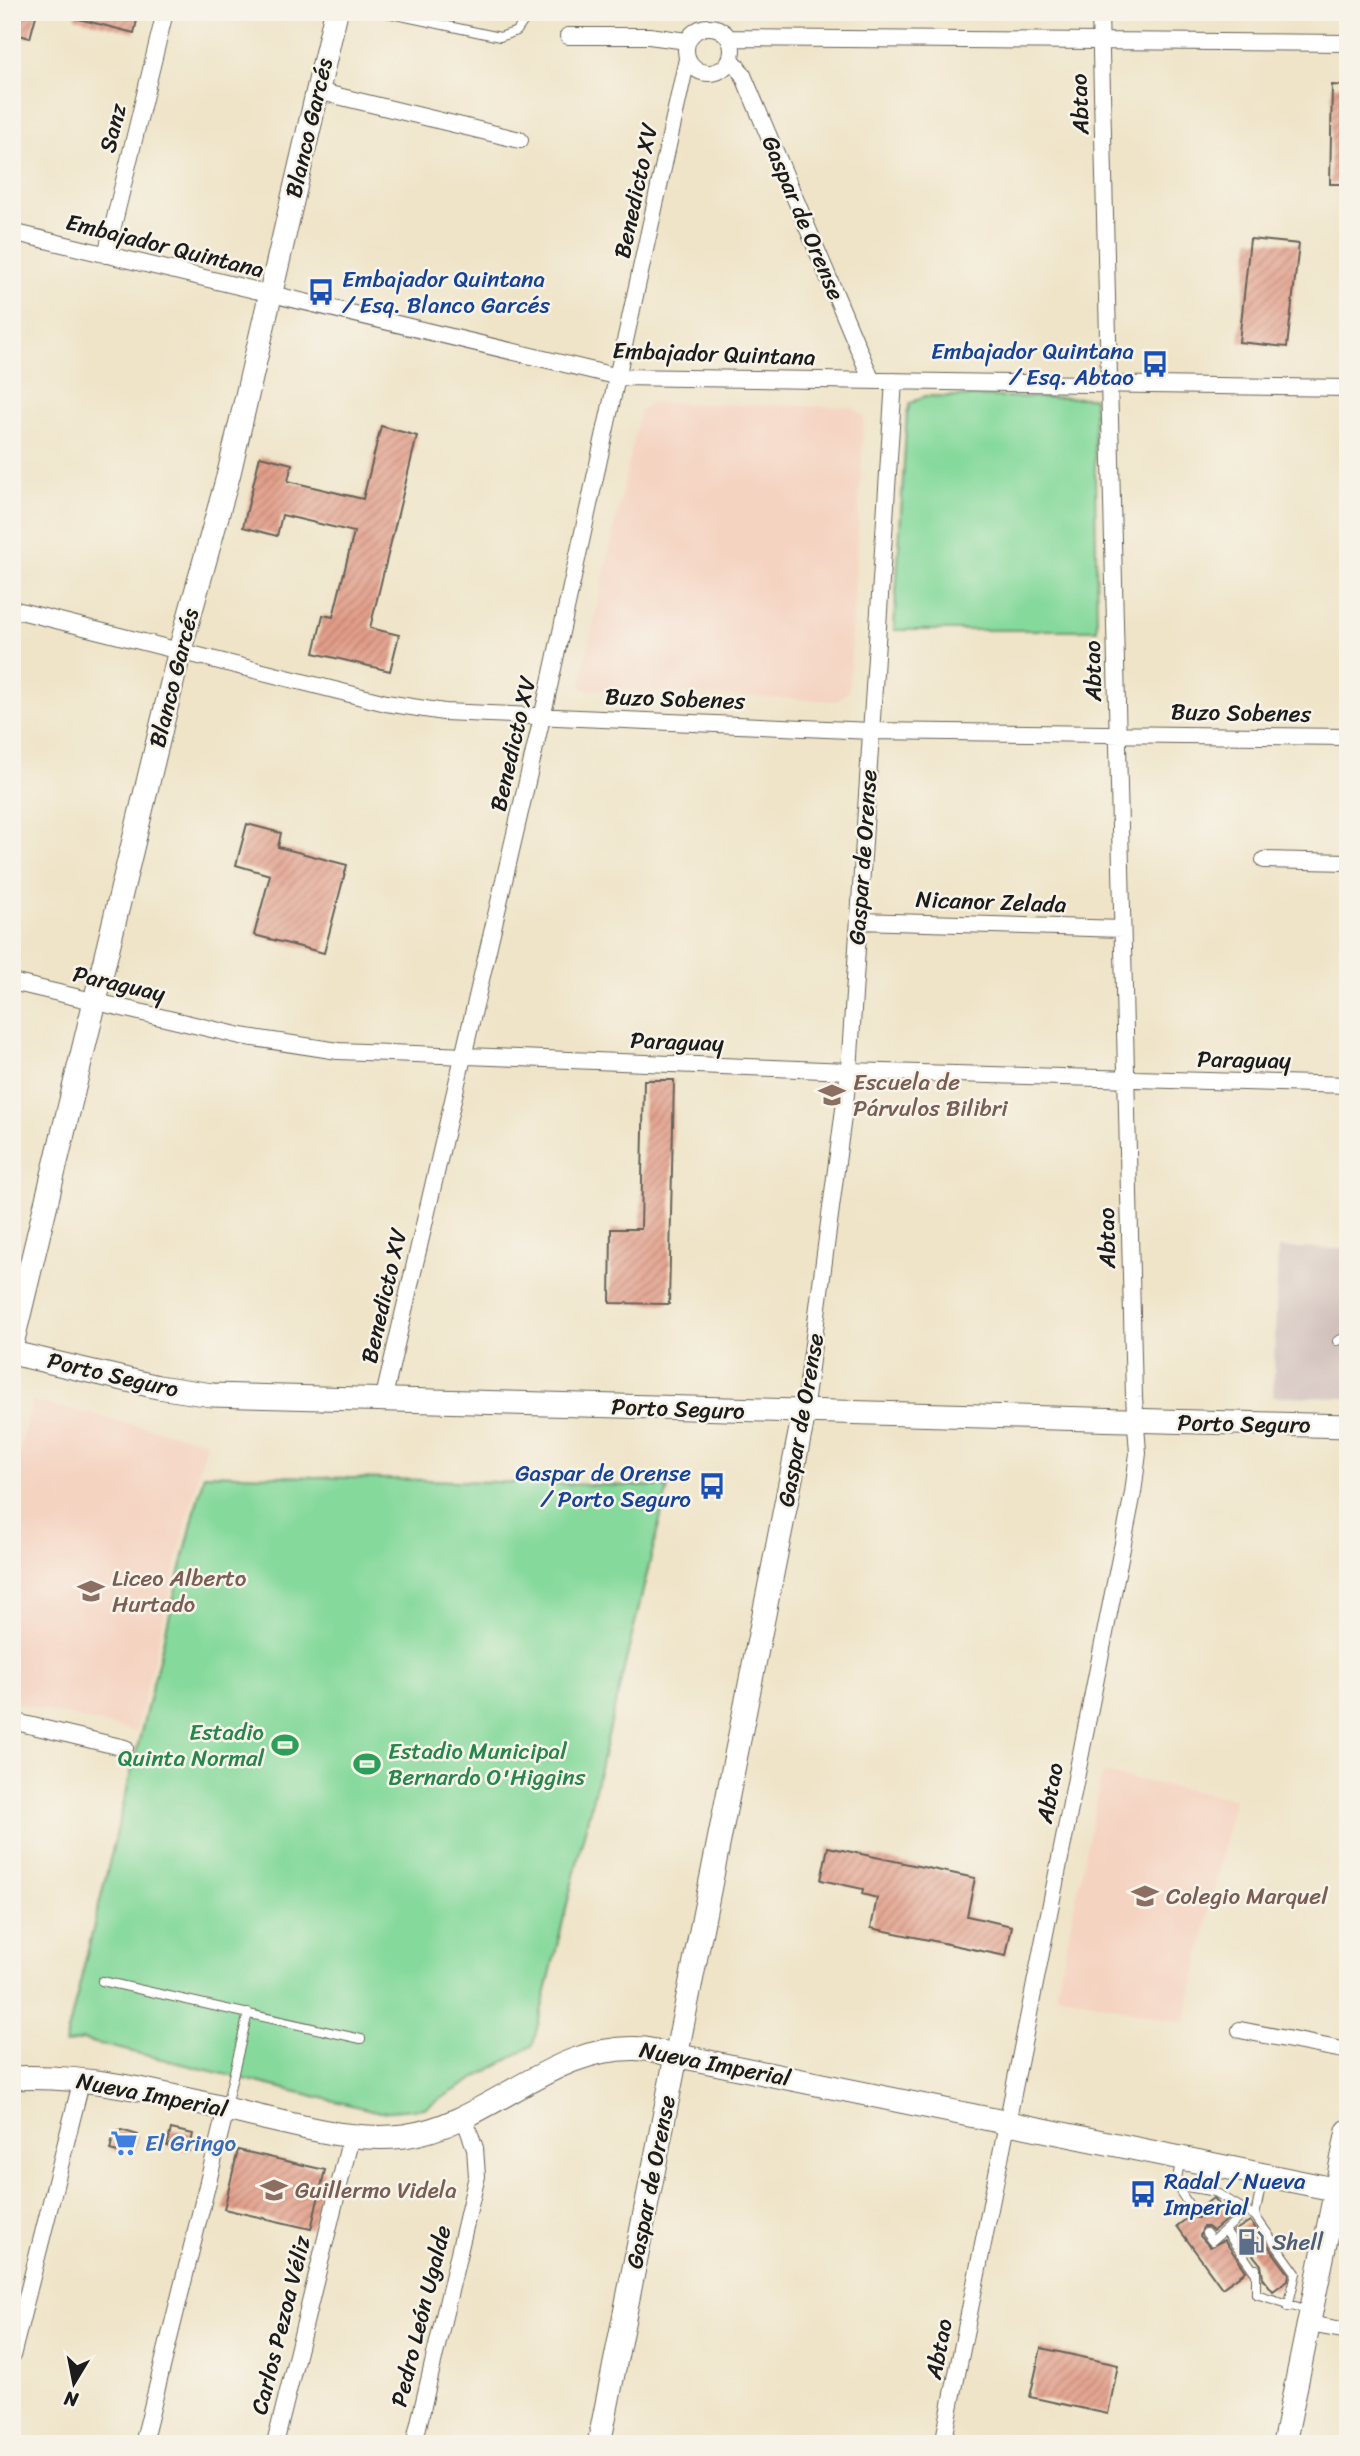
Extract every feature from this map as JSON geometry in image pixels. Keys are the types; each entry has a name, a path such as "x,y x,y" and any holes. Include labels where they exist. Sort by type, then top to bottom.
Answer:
{"street":[{"name":"Sanz","path":"106,255 165,12"},
{"name":"Blanco Garcés","path":"12,1345 180,650 229,473 336,12"},
{"name":"Abtao","path":"943,2444 1133,1493 1138,1453 1122,929 1100,12"},
{"path":"707,73 695,69 687,59 687,41 701,20 729,38 1348,43"},
{"path":"568,36 649,36 687,41"},
{"path":"680,95 707,73 724,68 731,58 729,38"},
{"name":"Gaspar de Orense","path":"731,58 743,75 872,381"},
{"name":"Benedicto XV","path":"383,1401 619,377 687,59"},
{"path":"317,91 520,140"},
{"name":"Embajador Quintana","path":"12,232 619,377 1348,388"},
{"name":"Gaspar de Orense","path":"599,2444 804,1413 849,1071 894,382"},
{"name":"Buzo Sobenes","path":"12,609 405,707 444,712 871,731 1348,737"},
{"path":"1264,860 1348,862"},
{"name":"Nicanor Zelada","path":"859,921 1122,929"},
{"name":"Paraguay","path":"12,982 286,1045 464,1057 1348,1085"},
{"name":"Porto Seguro","path":"12,1353 195,1393 383,1401 1348,1426"},
{"path":"12,1721 125,1748"},
{"path":"1240,2030 1348,2051"},
{"name":"Nueva Imperial","path":"12,2078 82,2079 351,2137 406,2136 464,2118 560,2065 591,2053 630,2048 676,2054 1342,2191"},
{"path":"12,2356 82,2079"},
{"path":"143,2444 226,2109"},
{"name":"Pedro León Ugalde","path":"414,2444 477,2176 475,2148 464,2118"},
{"path":"1284,2444 1310,2317 1342,2191 1348,2132"},
{"name":"Carlos Pezoa Véliz","path":"275,2444 351,2137"},
{"path":"1310,2317 1348,2332"}],"lane":[{"path":"382,12 499,37 517,31 530,12"},
{"path":"1337,1341 1348,1336"},
{"path":"102,1981 361,2039"},
{"path":"226,2109 248,2014"},
{"path":"1181,2159 1176,2185 1194,2213"},
{"path":"1255,2216 1263,2175"},
{"path":"1176,2185 1215,2192 1255,2216 1278,2252 1296,2273 1288,2307"},
{"path":"1206,2233 1212,2241 1247,2211"},
{"path":"1225,2230 1255,2270 1256,2294 1310,2317"}],"shaded area":[{"path":"650,403 852,407 864,417 849,691 837,701 583,689 580,684 640,411"},
{"path":"1278,1248 1348,1249 1348,1398 1273,1396"},
{"name":"Liceo Alberto Hurtado","path":"32,1401 206,1441 136,1732 12,1702 12,1480"},
{"name":"Colegio Marquel","path":"1102,1773 1234,1799 1185,2023 1056,1994"}],"green space":[{"path":"924,396 1094,398 1097,630 894,630 907,413 910,404"},
{"name":"Estadio Municipal Bernardo O'Higgins","path":"204,1474 668,1487 533,2045 424,2108 380,2112 83,2040 65,2044"}],"building":[{"path":"12,12 37,12 30,38 12,33"},
{"path":"76,12 139,12 134,33 75,18"},
{"path":"1332,85 1348,86 1348,184 1330,184"},
{"path":"1250,239 1299,244 1287,347 1239,342"},
{"path":"381,426 417,436 370,628 399,635 390,671 314,653 323,615 333,617 354,532 282,515 277,536 243,527 260,456 292,464 288,481 363,499"},
{"path":"247,824 281,833 278,847 347,865 324,953 254,935 270,875 236,865"},
{"path":"644,1080 674,1080 669,1304 610,1303 611,1229 641,1229"},
{"path":"828,1847 975,1878 967,1916 1012,1926 1006,1956 871,1928 877,1898 862,1894 863,1889 821,1880"},
{"path":"171,2129 193,2134 189,2151 167,2146"},
{"name":"El Gringo","path":"121,2130 138,2135 133,2156 110,2150 114,2133"},
{"name":"Guillermo Videla","path":"238,2150 325,2170 311,2229 224,2209"},
{"path":"1213,2198 1230,2217 1213,2231 1203,2227 1200,2236 1210,2247 1224,2240 1246,2271 1222,2288 1177,2226 1189,2217 1198,2218 1199,2209"},
{"path":"1250,2221 1289,2274 1288,2280 1273,2291 1263,2278 1261,2265 1234,2231"},
{"path":"1041,2348 1118,2365 1108,2414 1030,2397"}],"place":[{"name":"Embajador Quintana / Esq. Blanco Garcés","path":"321,292"},
{"name":"Embajador Quintana / Esq. Abtao","path":"1155,364"},
{"name":"Escuela de Párvulos Bilibri","path":"832,1095"},
{"name":"Gaspar de Orense / Porto Seguro","path":"712,1486"},
{"name":"Liceo Alberto Hurtado","path":"91,1591"},
{"name":"Estadio Quinta Normal","path":"285,1745"},
{"name":"Estadio Municipal Bernardo O'Higgins","path":"367,1764"},
{"name":"Colegio Marquel","path":"1145,1896"},
{"name":"El Gringo","path":"124,2143"},
{"name":"Guillermo Videla","path":"274,2190"},
{"name":"Radal / Nueva Imperial","path":"1143,2194"},
{"name":"Shell","path":"1251,2242"}]}
